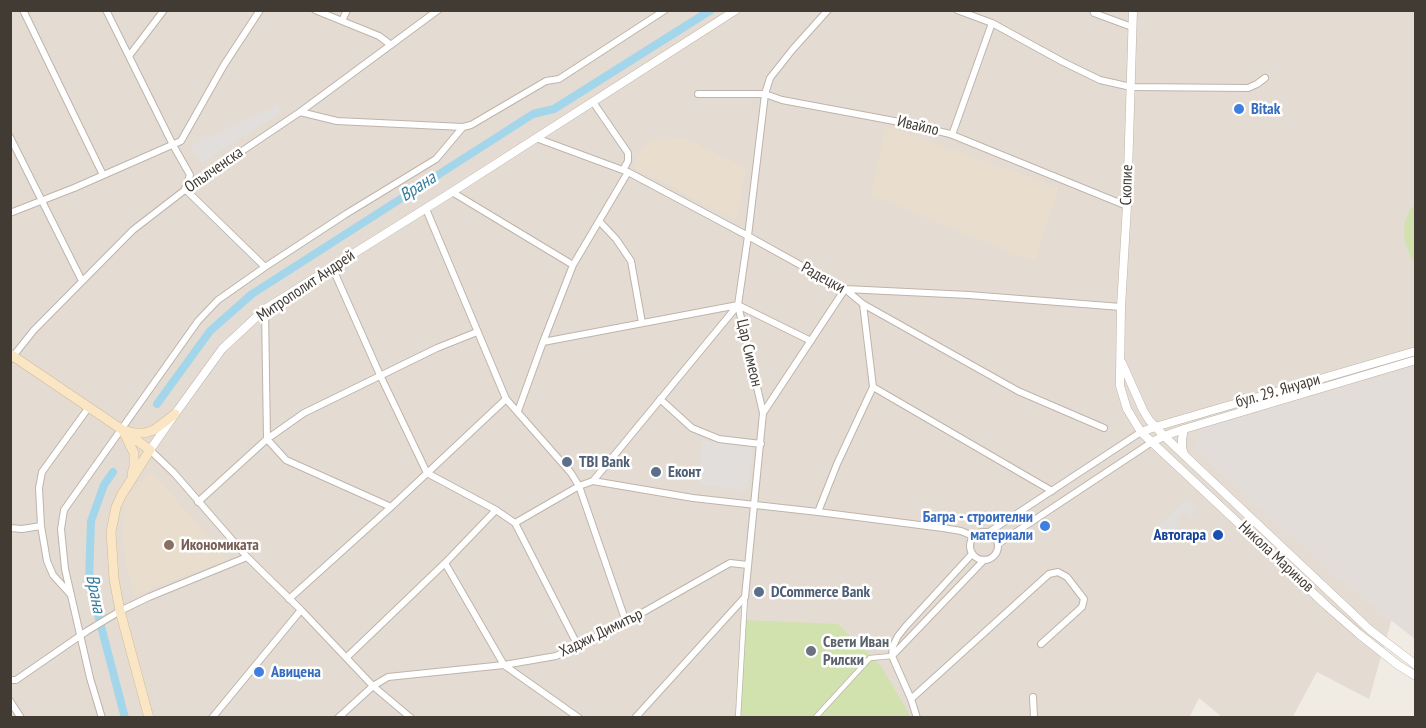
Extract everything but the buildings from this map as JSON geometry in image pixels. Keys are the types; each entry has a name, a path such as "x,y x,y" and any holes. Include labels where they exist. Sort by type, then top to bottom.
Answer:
{"main road":[{"path":"12,357 150,450"},
{"path":"121,429 135,434 154,430 175,414"},
{"path":"121,429 134,453 134,467 128,484"},
{"name":"Митрополит Андрей","path":"149,717 117,612 111,532 116,507 150,450"}],"street":[{"path":"22,10 103,175"},
{"path":"106,10 190,175 186,189 265,267"},
{"path":"129,56 164,10"},
{"path":"10,213 181,141 224,65 260,10"},
{"path":"315,10 379,36 391,45"},
{"path":"342,21 347,10"},
{"name":"Опълченска","path":"12,357 34,330 133,230 186,189 300,112 438,10"},
{"path":"300,112 337,121 464,127 546,81 559,79 665,10"},
{"name":"Митрополит Андрей","path":"150,450 222,349 265,309 453,192 736,10"},
{"name":"Цар Симеон","path":"738,717 745,597 764,413 738,305 765,94 770,78 828,10"},
{"path":"957,10 992,23 1100,80 1131,87 1248,88 1265,78"},
{"path":"1094,10 1094,12 1132,27"},
{"name":"Скопие","path":"1133,10 1120,386 1133,421 1141,432"},
{"path":"952,135 992,23"},
{"name":"Ивайло","path":"698,94 765,94 782,100 905,123 952,135 1127,206"},
{"path":"518,411 573,265 599,221 628,161 628,153 593,102"},
{"path":"102,717 90,678 65,569 61,529 64,510 198,321 218,300 356,208 436,159 464,127"},
{"path":"10,137 82,281"},
{"name":"Радецки","path":"536,138 625,171 845,289 864,304 1018,391 1104,428"},
{"path":"453,192 573,265"},
{"path":"426,209 506,399 572,472 579,486 626,622"},
{"path":"599,221 616,239 631,261 642,323"},
{"path":"332,267 427,473 496,510 515,523 579,646"},
{"path":"764,413 845,289 1121,307"},
{"path":"818,512 841,454 873,387 864,304"},
{"path":"543,342 738,305 811,341"},
{"path":"592,482 738,305"},
{"path":"265,309 267,439 286,460 391,507"},
{"path":"198,502 267,439 304,413 437,348 477,332"},
{"name":"бул. 29. Януари","path":"1141,432 1416,351"},
{"name":"Скопие","path":"1120,359 1137,399 1155,427"},
{"name":"бул. 29. Януари","path":"1152,442 1184,429 1416,360"},
{"path":"873,387 1052,491"},
{"path":"289,599 506,399"},
{"path":"660,399 692,428 719,439 761,444"},
{"path":"71,596 53,575 47,561 41,526 39,488 42,472 88,407"},
{"name":"Никола Маринов","path":"1155,427 1370,630 1416,665"},
{"path":"1184,429 1182,448 1184,456"},
{"path":"984,560 972,554 969,543 973,536 980,532 989,532 1141,432"},
{"name":"Никола Маринов","path":"1141,432 1328,608 1390,659 1416,676"},
{"path":"998,544 1152,442"},
{"path":"150,450 174,473 248,557 373,686 411,717"},
{"path":"515,523 579,486 592,482 693,498 953,530 973,536"},
{"path":"347,657 445,563 496,510"},
{"path":"10,528 41,526"},
{"path":"815,717 870,658 892,656 984,560 993,557 998,544 989,532"},
{"path":"917,717 892,656 893,646 901,631 972,554"},
{"path":"10,680 16,680 117,612 148,597 248,557"},
{"path":"445,563 504,665 579,717"},
{"name":"Хаджи Димитър","path":"373,686 388,678 504,665 556,656 626,622 730,563 748,565"},
{"path":"911,699 1049,574 1058,572 1067,577 1084,599 1082,607 1041,644"},
{"path":"635,717 745,597"},
{"path":"212,717 301,610"},
{"path":"338,717 373,686"},
{"path":"1034,697 1034,717"},
{"path":"10,700 21,717"}],"shaded area":[{"path":"10,11 1415,11 1415,537 1369,699 1317,672 1292,718 1222,717 1199,698 1189,718 11,717"},
{"path":"277,105 281,112 202,163 190,146"},
{"path":"886,126 1059,188 1034,262 871,195"},
{"path":"684,138 746,168 737,220 633,167 648,140"},
{"path":"1416,367 1415,639 1337,578 1195,450 1200,429"},
{"path":"703,441 753,447 748,490 699,485"},
{"name":"Икономиката","path":"151,471 228,559 135,595 128,572 121,532 126,498"},
{"path":"1187,498 1198,509 1190,517 1184,512 1177,520 1181,524 1162,543 1157,537 1159,535 1154,531"}],"green space":[{"path":"1415,205 1415,262 1406,246 1404,233 1410,209"},
{"path":"741,620 838,624 881,666 911,717 736,718"}],"waterway":[{"name":"Врана","path":"157,404 210,331 252,294 533,114 554,109 711,10"},
{"name":"Врана","path":"113,472 104,485 91,521 89,580 125,718"}],"place":[{"name":"Bitak","path":"1239,109"},
{"name":"TBI Bank","path":"567,462"},
{"name":"Еконт","path":"656,472"},
{"name":"Багра - строителни материали","path":"1045,526"},
{"name":"Автогара","path":"1218,535"},
{"name":"Икономиката","path":"169,545"},
{"name":"DCommerce Bank","path":"759,592"},
{"name":"Свети Иван Рилски","path":"811,651"},
{"name":"Авицена","path":"259,672"}]}
